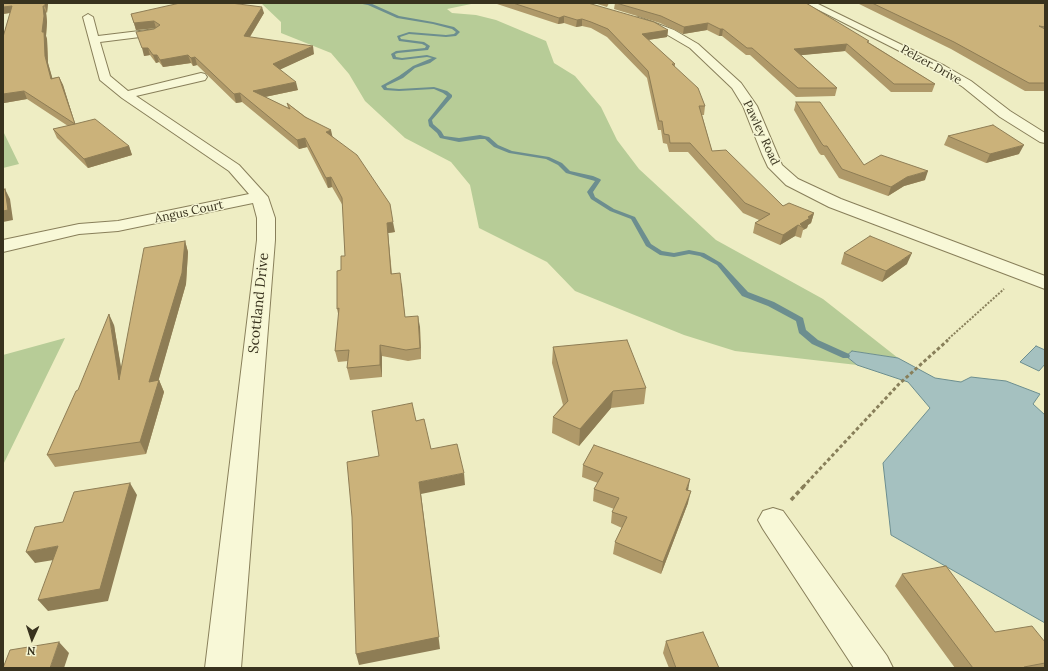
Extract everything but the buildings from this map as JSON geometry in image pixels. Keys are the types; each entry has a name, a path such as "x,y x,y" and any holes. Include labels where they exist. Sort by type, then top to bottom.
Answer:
{"street":[{"name":"Pelzer Drive","path":"809,3 941,68 967,84 1005,114 1045,140"},
{"name":"Scottland Drive","path":"87,12 104,77 126,96 234,168 260,197 266,218 266,240 223,668"},
{"name":"Pawley Road","path":"626,17 670,32 694,46 737,86 750,106 769,154 776,167 792,182 835,203 1045,283"},
{"path":"94,40 156,32"},
{"path":"126,96 201,77"},
{"name":"Angus Court","path":"3,246 79,229 118,226 260,197"},
{"name":"Angus Court","path":"3,259 90,238 118,226"},
{"path":"773,520 875,668"}],"path":[{"path":"773,520 899,384 1020,273"}],"green space":[{"path":"261,3 476,3 447,9 452,13 476,15 496,20 546,41 554,63 575,76 601,107 617,140 639,169 716,240 823,299 898,358 852,351 846,356 857,365 735,351 684,335 575,291 547,262 479,228 470,185 451,162 405,138 365,101 349,74 331,53 281,33 281,22"},
{"path":"3,131 19,164 3,168"},
{"path":"65,338 3,465 3,355"}],"water":[{"path":"1036,346 1045,350 1045,364 1039,371 1020,362"},
{"path":"852,351 898,358 935,378 961,382 971,377 1006,381 1040,394 1033,404 1045,415 1045,623 891,535 883,463 930,408 908,382 857,365 846,356"}],"waterway":[{"path":"359,3 369,4 398,17 433,23 453,28 458,32 455,35 446,36 409,33 398,37 400,40 423,43 428,46 427,49 397,52 393,54 394,58 402,59 427,56 435,58 429,62 414,67 401,77 383,86 386,89 399,90 434,88 445,92 450,96 430,120 431,125 442,137 459,140 480,137 487,138 496,146 511,152 547,158 560,164 568,172 598,180 590,192 593,198 612,210 633,218 648,245 660,253 674,255 689,252 702,254 719,264 745,294 771,304 800,320 802,331 815,342 846,356"}]}
